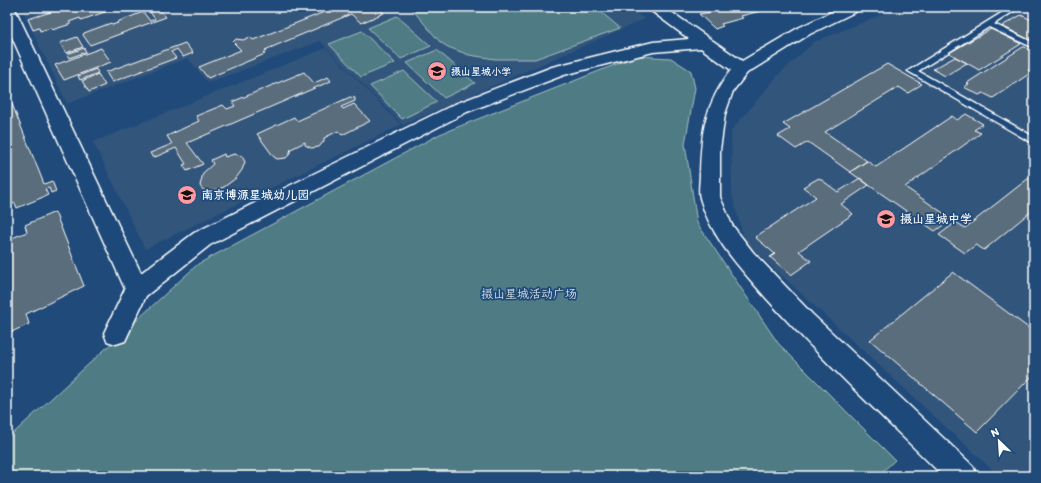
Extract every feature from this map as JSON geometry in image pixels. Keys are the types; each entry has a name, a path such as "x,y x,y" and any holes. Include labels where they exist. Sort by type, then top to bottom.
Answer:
{"street":[{"path":"654,7 741,69"},
{"path":"854,7 804,31 741,69 725,90 716,114 710,150 710,197 724,229 745,258 803,322 963,476"},
{"path":"7,9 137,289"},
{"path":"116,333 137,289 202,239 462,108 558,71 653,47 705,42"}],"lane":[{"path":"1016,7 912,71 1034,141"},
{"path":"988,24 1034,46"}],"shaded area":[{"name":"摄山星城小学","path":"21,7 627,7 645,19 403,125 320,41 208,83 188,58 67,104"},
{"name":"摄山星城中学","path":"900,7 1034,7 1034,476 999,476 745,242 732,196 731,131 778,75 814,42"},
{"name":"南京博源星城幼儿园","path":"326,48 401,125 145,249 93,142"}],"green space":[{"path":"410,7 595,7 620,28 535,59 495,59 469,55 448,47 440,42"},
{"path":"397,16 431,46 401,59 368,28"},
{"path":"362,31 395,63 361,77 329,44"},
{"path":"437,50 475,83 444,98 407,63"},
{"name":"摄山星城活动广场","path":"637,56 671,58 691,71 695,88 685,144 697,223 778,343 895,460 878,476 7,476 7,439 198,264 440,134"},
{"path":"404,71 437,102 402,119 370,86"}],"building":[{"path":"67,7 117,8 81,20 80,18 69,22 71,24 52,30 51,28 40,31 39,28 33,30 28,19"},
{"path":"329,7 377,7 384,13 361,23 351,14 265,50 267,51 263,53 265,54 208,78 199,67 241,50 233,42 236,39 243,40 250,37 253,40 327,11 326,9"},
{"path":"716,7 721,11 724,10 720,7 764,7 761,8 764,10 741,16 743,18 721,24 723,26 715,29 699,14 711,12 709,10"},
{"path":"159,9 166,17 90,45 83,35 84,33 111,23 112,25 118,23 117,22 143,12 150,21 155,19 150,12"},
{"path":"1021,15 1034,21 1034,42 1002,26"},
{"path":"991,29 1021,44 979,70 949,53"},
{"path":"77,37 83,47 66,53 60,43"},
{"path":"185,43 193,53 183,57 177,49 171,52 176,58 112,82 106,72"},
{"path":"1023,47 1034,53 1034,69 1032,68 1028,70 1032,72 993,98 983,93 979,95 964,87 969,84 967,83"},
{"path":"84,48 86,52 69,58 67,54"},
{"path":"101,48 111,62 64,80 55,65"},
{"path":"955,57 967,63 945,76 933,69"},
{"path":"887,64 922,84 908,93 899,87 825,132 867,161 850,172 808,142 796,149 778,136 790,129 783,124"},
{"path":"96,69 98,73 80,80 78,76"},
{"path":"304,72 314,83 328,77 331,81 187,143 203,164 187,171 183,165 186,164 176,148 153,158 150,153 172,144 167,136 199,121 196,116 223,105 227,109 235,106 232,102"},
{"path":"98,74 105,85 89,92 82,81"},
{"path":"350,97 355,98 355,101 341,107 343,109 354,104 370,121 342,135 338,131 324,138 324,141 319,147 311,148 305,145 305,142 291,149 286,158 277,159 257,134 294,117 297,121"},
{"path":"12,104 44,184 52,181 56,191 51,193 49,188 45,189 48,195 17,208 15,203 7,207 7,106"},
{"path":"966,114 983,124 974,130 981,133 905,187 952,219 935,231 850,172 867,161 876,167 952,116 957,120"},
{"path":"224,154 225,157 234,154 242,156 245,162 242,170 236,178 224,187 210,192 204,191 200,186 203,173 213,164 211,160"},
{"path":"1034,174 1034,209 984,250 976,245 965,253 939,235 956,222 965,228"},
{"path":"819,178 838,192 860,178 869,185 841,204 853,214 799,251 811,261 791,275 770,257 775,254 755,237 816,197 803,187"},
{"path":"55,212 84,286 26,314 29,324 7,334 7,240 27,232 25,225"},
{"path":"953,272 1034,332 1034,374 977,432 870,340"}],"place":[{"name":"摄山星城小学","path":"437,71"},
{"name":"南京博源星城幼儿园","path":"187,195"},
{"name":"摄山星城中学","path":"886,219"}]}
